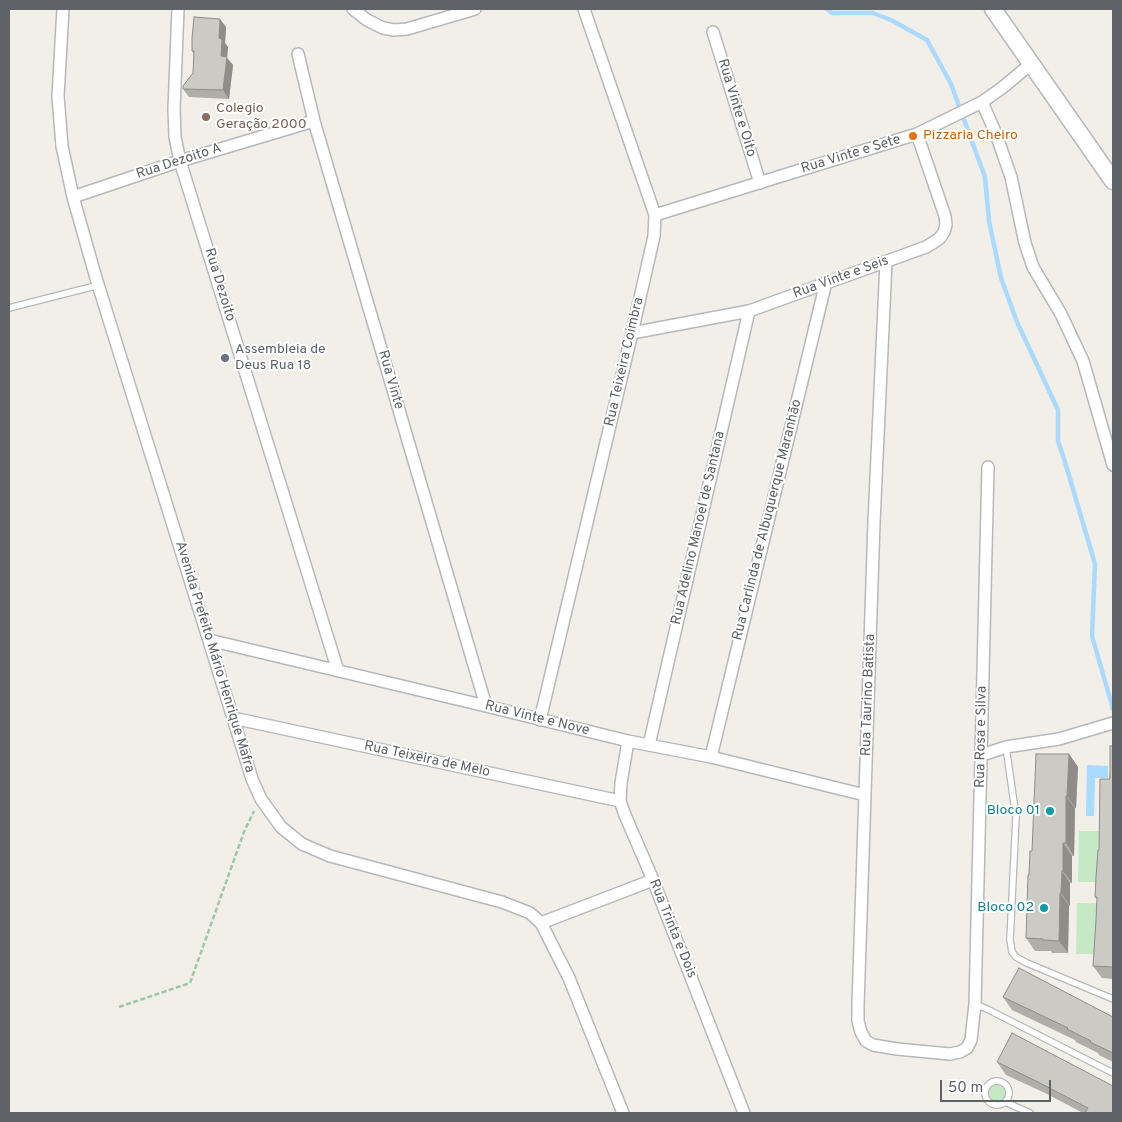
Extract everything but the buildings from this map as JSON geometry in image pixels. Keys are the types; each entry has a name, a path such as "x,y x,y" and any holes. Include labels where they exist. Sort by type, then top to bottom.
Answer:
{"street":[{"name":"Avenida Prefeito Mário Henrique Mafra","path":"63,9 58,96 62,146 73,197 252,779 261,799 281,827 302,844 330,856 502,902 530,913 541,923 569,978 622,1113"},
{"name":"Rua Dezoito","path":"178,9 174,108 175,137 180,160 338,671"},
{"path":"353,9 367,20 383,28 394,30 407,29 439,14 475,9"},
{"name":"Rua Teixeira Coimbra","path":"540,720 654,236 655,216 647,190 584,9"},
{"path":"993,9 1113,181"},
{"name":"Rua Vinte e Oito","path":"712,32 760,183"},
{"name":"Rua Vinte","path":"298,54 314,121 486,706"},
{"name":"Rua Vinte e Sete","path":"655,216 917,134 982,102 1032,63"},
{"path":"982,102 996,134 1011,177 1025,243 1033,267 1061,314 1083,361 1113,465"},
{"name":"Rua Dezoito A","path":"73,197 180,160 314,121"},
{"name":"Rua Vinte e Seis","path":"632,334 749,311 926,247 939,239 946,225 945,216 917,134"},
{"name":"Rua Taurino Batista","path":"886,262 874,532 858,1021 866,1041 873,1045 950,1054"},
{"name":"Rua Carlinda de Albuquerque Maranhão","path":"710,757 826,282"},
{"name":"Rua Adelino Manoel de Santana","path":"649,745 749,311"},
{"name":"Rua Rosa e Silva","path":"950,1054 967,1048 971,1040 975,1004 988,467"},
{"name":"Rua Vinte e Nove","path":"209,640 628,741 710,757 865,794"},
{"name":"Rua Teixeira de Melo","path":"233,718 620,801"},
{"path":"982,755 1006,747 1060,739 1113,723"},
{"name":"Rua Trinta e Dois","path":"628,741 620,801 744,1113"},
{"path":"541,923 653,880"}],"lane":[{"path":"9,308 99,285"},
{"path":"1006,747 1016,817 1010,940 1012,952 1016,957 1027,963 1113,999"},
{"path":"975,1004 1113,1073"},
{"path":"1005,1102 1009,1093 1006,1085 999,1081 989,1084 985,1092 987,1100 993,1104 1005,1102 1030,1113"}],"path":[{"path":"119,1007 190,983 244,832 261,799"}],"green space":[{"path":"1079,831 1101,831 1100,882 1078,882"},
{"path":"1077,903 1098,903 1097,954 1076,954"},
{"path":"997,1081 1002,1082 1008,1088 1008,1098 1002,1104 997,1105 992,1104 986,1098 985,1093 986,1088 992,1082"}],"water":[{"path":"1087,765 1108,766 1108,778 1095,778 1094,816 1086,816"}],"waterway":[{"path":"827,9 832,13 873,13 891,20 927,40 951,84 985,177 989,221 1001,278 1017,322 1058,410 1058,441 1095,564 1092,636 1113,709"}],"place":[{"name":"Colegio Geração 2000","path":"206,117"},
{"name":"Pizzaria Cheiro","path":"913,136"},
{"name":"Assembleia de Deus Rua 18","path":"225,358"},
{"name":"Bloco 01","path":"1050,811"},
{"name":"Bloco 02","path":"1044,908"}]}
